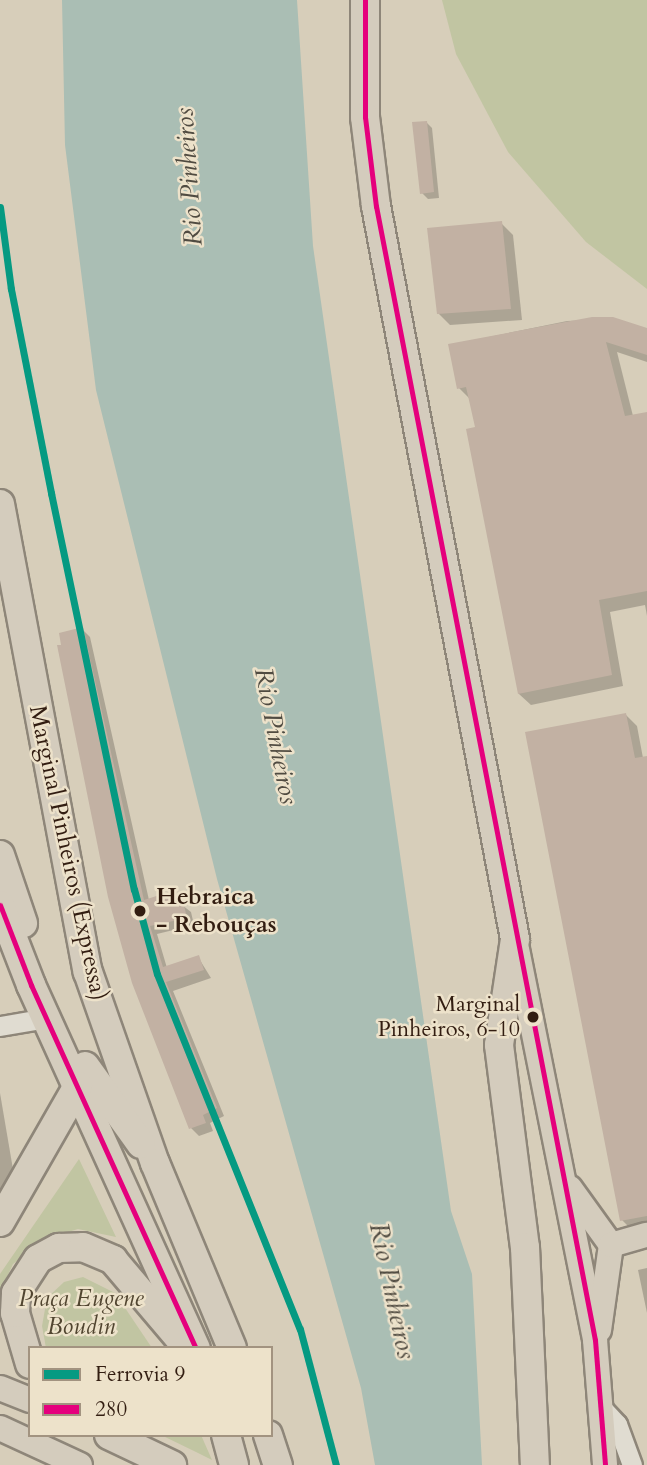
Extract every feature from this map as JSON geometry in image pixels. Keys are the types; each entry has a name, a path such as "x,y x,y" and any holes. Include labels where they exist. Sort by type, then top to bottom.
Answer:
{"highway":[{"path":"365,0 365,117 376,206 514,939 499,1045 526,1247 535,1465"},
{"name":"Marginal Pinheiros (Expressa)","path":"0,504 86,959 155,1163 231,1346"},
{"path":"0,855 37,962 71,1042 103,1095 155,1163"},
{"path":"0,905 47,1018 195,1346"},
{"path":"0,1222 78,1086"},
{"path":"28,1357 15,1313 16,1293 38,1259 59,1248 83,1247 113,1260 186,1346"},
{"path":"113,1437 172,1465"},
{"path":"227,1437 234,1465"},
{"path":"269,1437 278,1465"}],"main road":[{"path":"514,939 595,1340 605,1465"},
{"path":"563,1178 611,1245 595,1340"},
{"path":"611,1245 647,1235"},
{"path":"0,1388 28,1399"},
{"path":"0,1429 80,1465"}],"street":[{"path":"0,1026 47,1018"},
{"path":"600,1406 617,1424 632,1465"}],"green space":[{"path":"442,0 647,0 647,289 586,242 508,152 456,54"},
{"name":"Praça Eugene Boudin","path":"79,1159 116,1237 78,1229 45,1239 13,1264 0,1292 0,1274"},
{"name":"Praça Eugene Boudin","path":"83,1277 115,1293 151,1346 46,1346 42,1326 47,1298 64,1282"},
{"path":"165,1437 202,1437 212,1460"}],"water":[{"name":"Rio Pinheiros","path":"62,0 297,0 313,246 451,1211 472,1274 482,1465 375,1465 361,1388 217,879 96,390 65,145"}],"building":[{"path":"427,121 434,192 420,194 412,122"},
{"path":"502,221 511,309 437,314 427,228"},
{"path":"592,317 613,317 647,328 647,355 606,342 625,416 647,412 647,591 599,600 612,675 518,694 466,429 475,427 466,387 457,389 448,344"},
{"path":"83,627 144,900 169,892 175,904 183,901 187,918 150,926 163,967 199,955 204,970 166,982 217,1108 203,1115 206,1123 189,1129 132,983 108,897 57,645 61,645 59,633"},
{"path":"626,713 635,758 647,756 647,1216 620,1221 525,732"}],"rail line":[{"name":"9","path":"0,207 11,289 51,493 134,889 157,974 300,1329 336,1465"}],"transit line":[{"name":"280","path":"365,0 365,117 376,206 595,1340 605,1465"},
{"name":"280","path":"0,905 31,985 195,1346"}],"place":[{"name":"Hebraica - Rebouças","path":"140,911"},
{"name":"Marginal Pinheiros, 6-10","path":"533,1017"}]}
